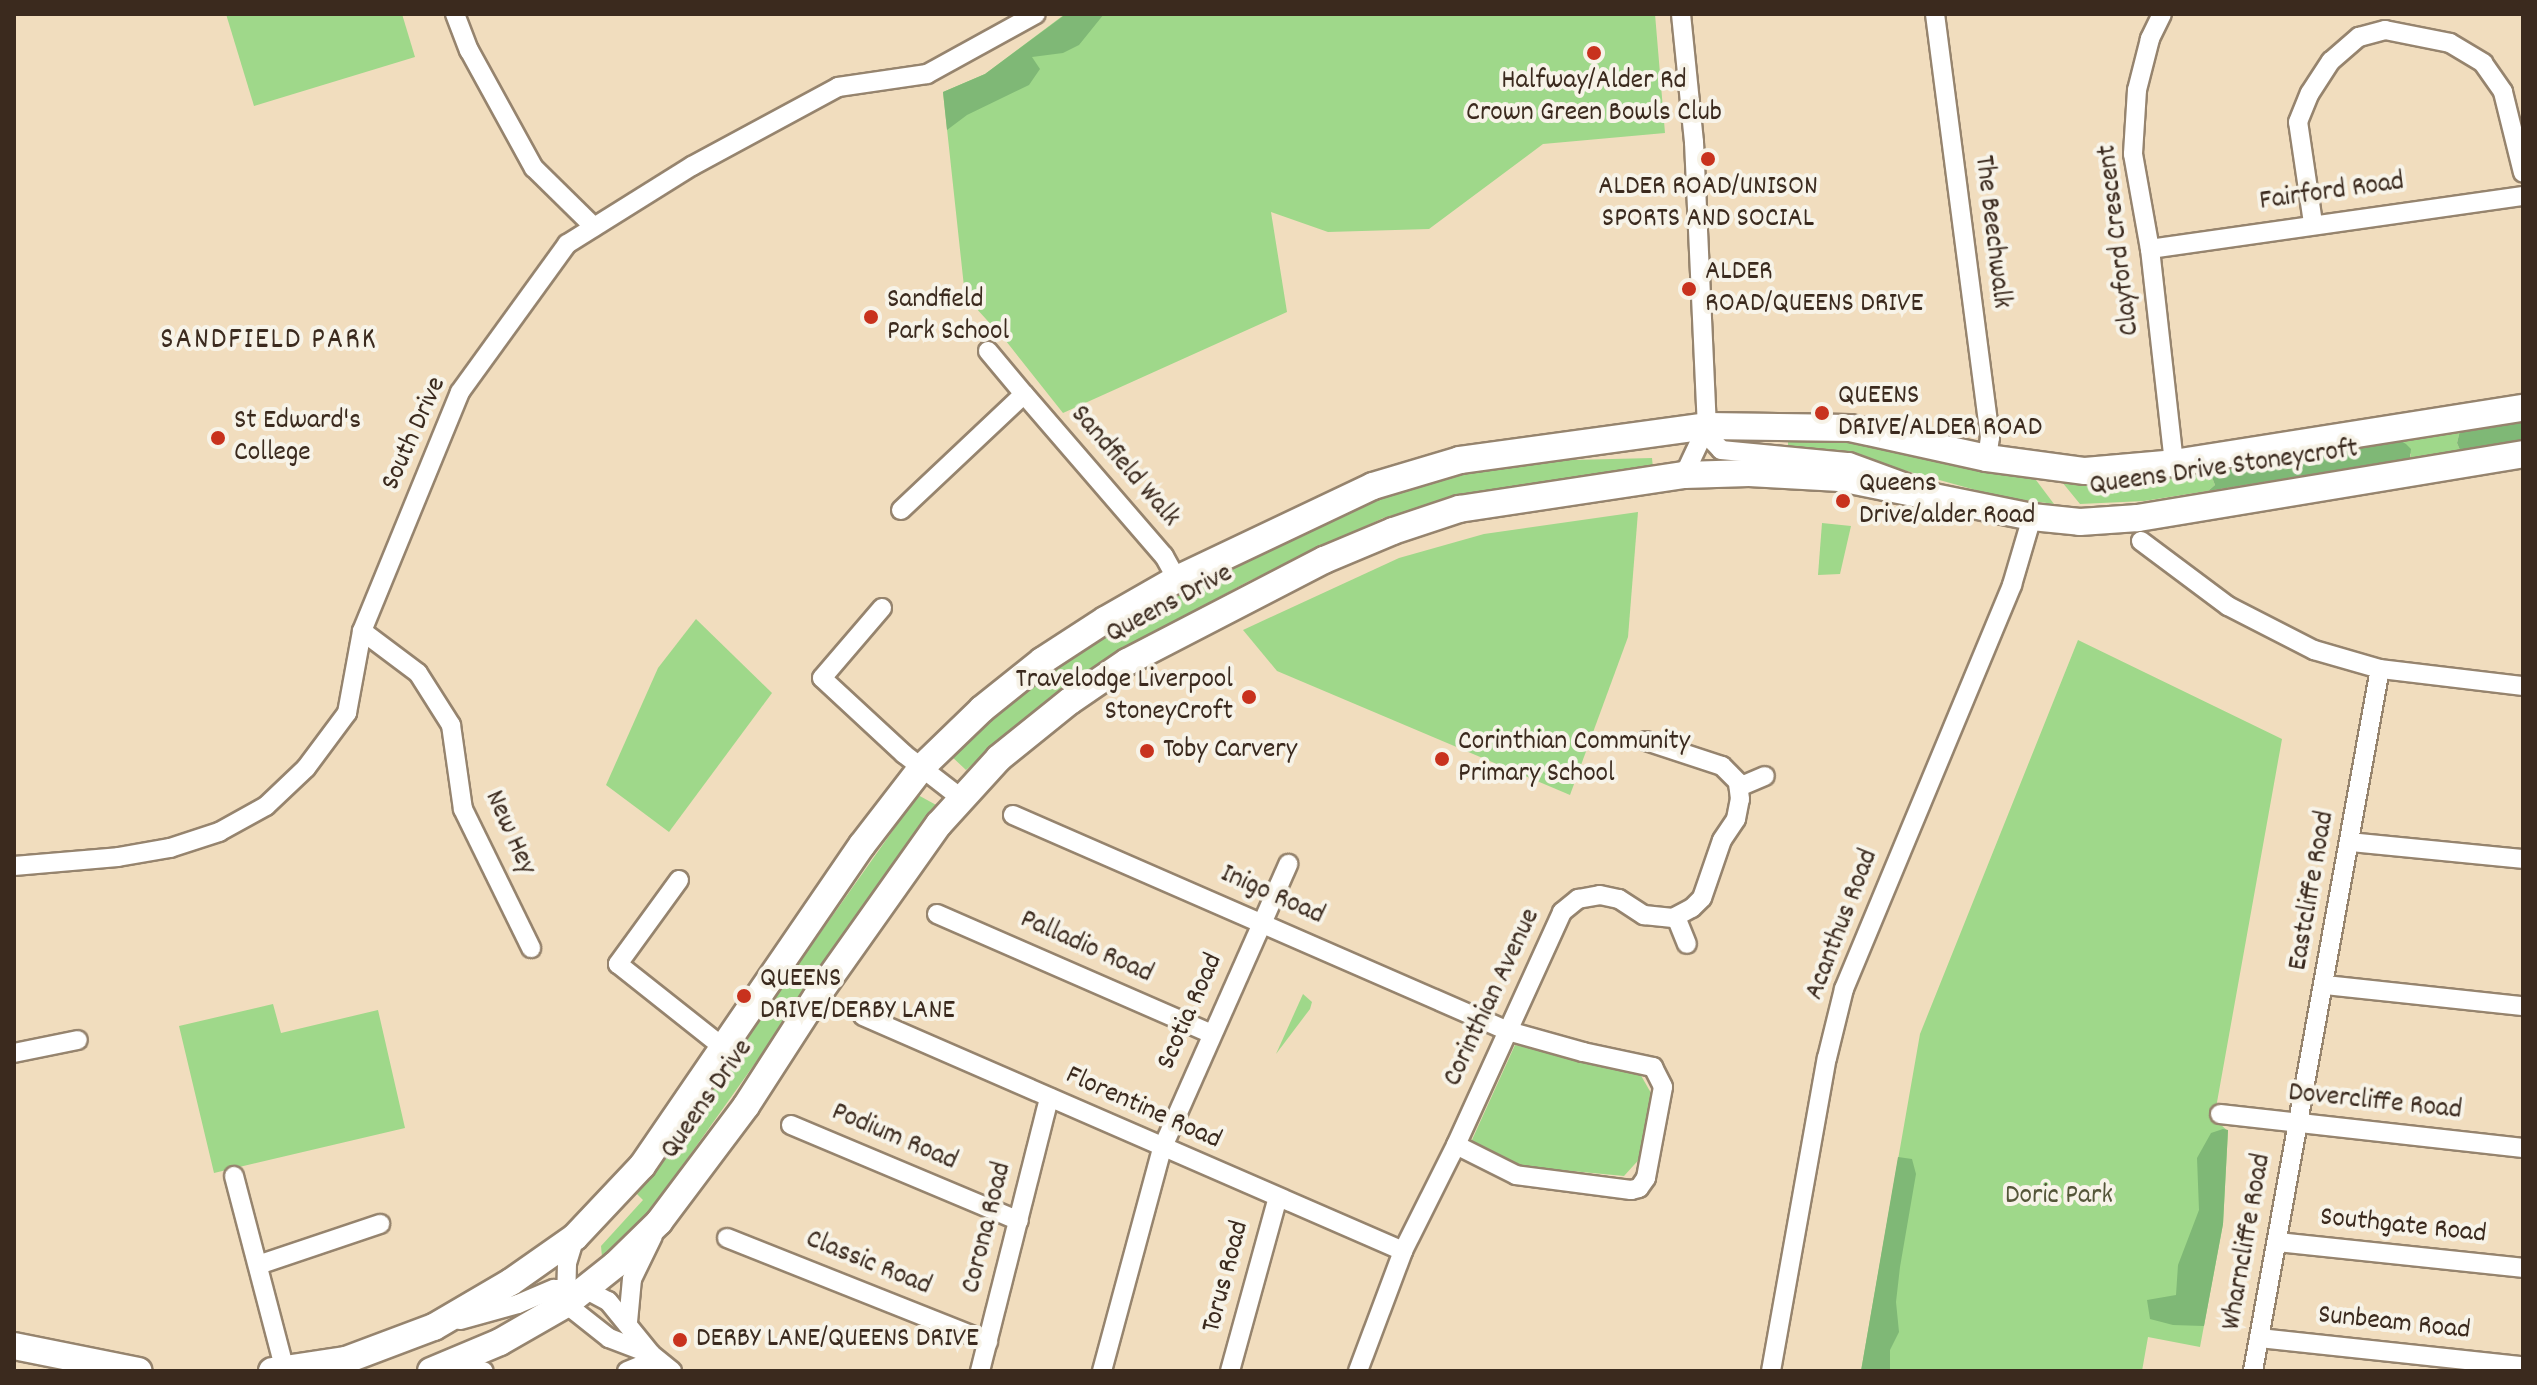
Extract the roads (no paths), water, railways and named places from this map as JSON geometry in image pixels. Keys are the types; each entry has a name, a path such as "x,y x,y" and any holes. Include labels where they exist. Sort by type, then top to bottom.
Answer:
{"highway":[{"name":"Queens Drive Stoneycroft","path":"1850,428 1987,458 2085,471 2174,463 2523,408"},
{"name":"Queens Drive","path":"278,1370 346,1360 434,1327 511,1282 575,1237 642,1166 862,845 922,767 982,709 1042,661 1177,579 1373,486 1460,460 1707,426 1850,428"},
{"name":"Queens Drive Stoneycroft","path":"1840,478 2032,517 2080,522 2138,518 2523,454"},
{"name":"Queens Drive","path":"441,1369 500,1342 572,1293 659,1222 746,1106 890,892 961,798 1036,727 1127,662 1324,560 1459,509 1684,475 1749,473 1840,478"},
{"path":"14,1346 54,1363 139,1371"}],"street":[{"path":"455,14 469,50 534,168 594,227"},
{"name":"South Drive","path":"14,866 118,857 170,848 219,832 266,806 306,768 347,713 362,631 460,392 567,244 692,166 838,87 927,74 1036,14"},
{"path":"1681,14 1694,142 1710,438 1721,450 1849,462 1938,496"},
{"name":"The Beechwalk","path":"1935,14 1990,437 1987,458"},
{"name":"Clayford Crescent","path":"2162,14 2150,39 2137,90 2133,154 2150,249 2174,463"},
{"path":"2313,223 2298,122 2310,93 2331,61 2359,37 2384,22 2450,43 2483,63 2503,92 2523,173"},
{"name":"Fairford Road","path":"2150,249 2313,223 2523,196"},
{"name":"Sandfield Walk","path":"988,351 1164,556 1177,579"},
{"path":"901,510 1024,394"},
{"path":"1684,475 1707,426"},
{"name":"Acanthus Road","path":"1771,1371 1827,1058 1844,989 2012,585 2032,517"},
{"path":"2141,541 2228,606 2314,650 2380,669 2523,686"},
{"path":"882,608 822,678 961,798"},
{"name":"New Hey","path":"362,631 418,673 451,725 463,809 531,948"},
{"name":"Eastcliffe Road","path":"2298,1123 2380,669"},
{"path":"1646,741 1722,766 1732,773 1739,787 1736,819 1722,840 1702,898 1676,917 1687,944"},
{"path":"1739,787 1765,776"},
{"name":"Inigo Road","path":"1013,815 1508,1031 1653,1067 1663,1087 1646,1178 1639,1188 1631,1190 1516,1175 1456,1145"},
{"path":"2350,842 2523,859"},
{"name":"Scotia Road","path":"1102,1371 1162,1149 1288,864"},
{"path":"679,880 618,964 724,1048"},
{"name":"Corinthian Avenue","path":"1358,1371 1403,1251 1456,1145 1562,912 1578,899 1610,896 1644,915 1676,917"},
{"name":"Palladio Road","path":"937,914 1212,1034"},
{"path":"2325,985 2523,1006"},
{"name":"Florentine Road","path":"863,1016 1162,1149 1403,1251"},
{"path":"14,1053 78,1040"},
{"name":"Corona Road","path":"980,1371 1049,1098"},
{"name":"Dovercliffe Road","path":"2220,1114 2523,1148"},
{"name":"Wharncliffe Road","path":"2253,1371 2298,1123"},
{"name":"Podium Road","path":"791,1125 1019,1221"},
{"path":"234,1176 258,1265 278,1370"},
{"name":"Torus Road","path":"1230,1371 1278,1197"},
{"path":"628,1322 632,1279 659,1222"},
{"path":"258,1265 380,1224"},
{"path":"575,1237 572,1293 609,1338 653,1356"},
{"name":"Classic Road","path":"727,1238 988,1342"},
{"name":"Southgate Road","path":"2277,1242 2523,1268"},
{"path":"434,1327 572,1293 608,1301 653,1356 672,1371"},
{"name":"Sunbeam Road","path":"2259,1338 2523,1366"},
{"path":"627,1371 653,1356"},
{"name":"Queens Drive","path":"441,1369 484,1371"}],"place":[{"name":"Halfway/Alder Rd Crown Green Bowls Club","path":"1594,53"},
{"name":"ALDER ROAD/UNISON SPORTS AND SOCIAL","path":"1708,159"},
{"name":"ALDER ROAD/QUEENS DRIVE","path":"1689,289"},
{"name":"Sandfield Park School","path":"871,317"},
{"name":"QUEENS DRIVE/ALDER ROAD","path":"1822,413"},
{"name":"St Edward's College","path":"218,438"},
{"name":"Queens Drive/alder Road","path":"1843,501"},
{"name":"Travelodge Liverpool StoneyCroft","path":"1249,697"},
{"name":"Toby Carvery","path":"1147,751"},
{"name":"Corinthian Community Primary School","path":"1442,759"},
{"name":"QUEENS DRIVE/DERBY LANE","path":"744,996"},
{"name":"DERBY LANE/QUEENS DRIVE","path":"680,1340"}],"district":[{"name":"SANDFIELD PARK","path":"269,342"}],"park label":[{"name":"Doric Park","path":"2059,1197"}]}
